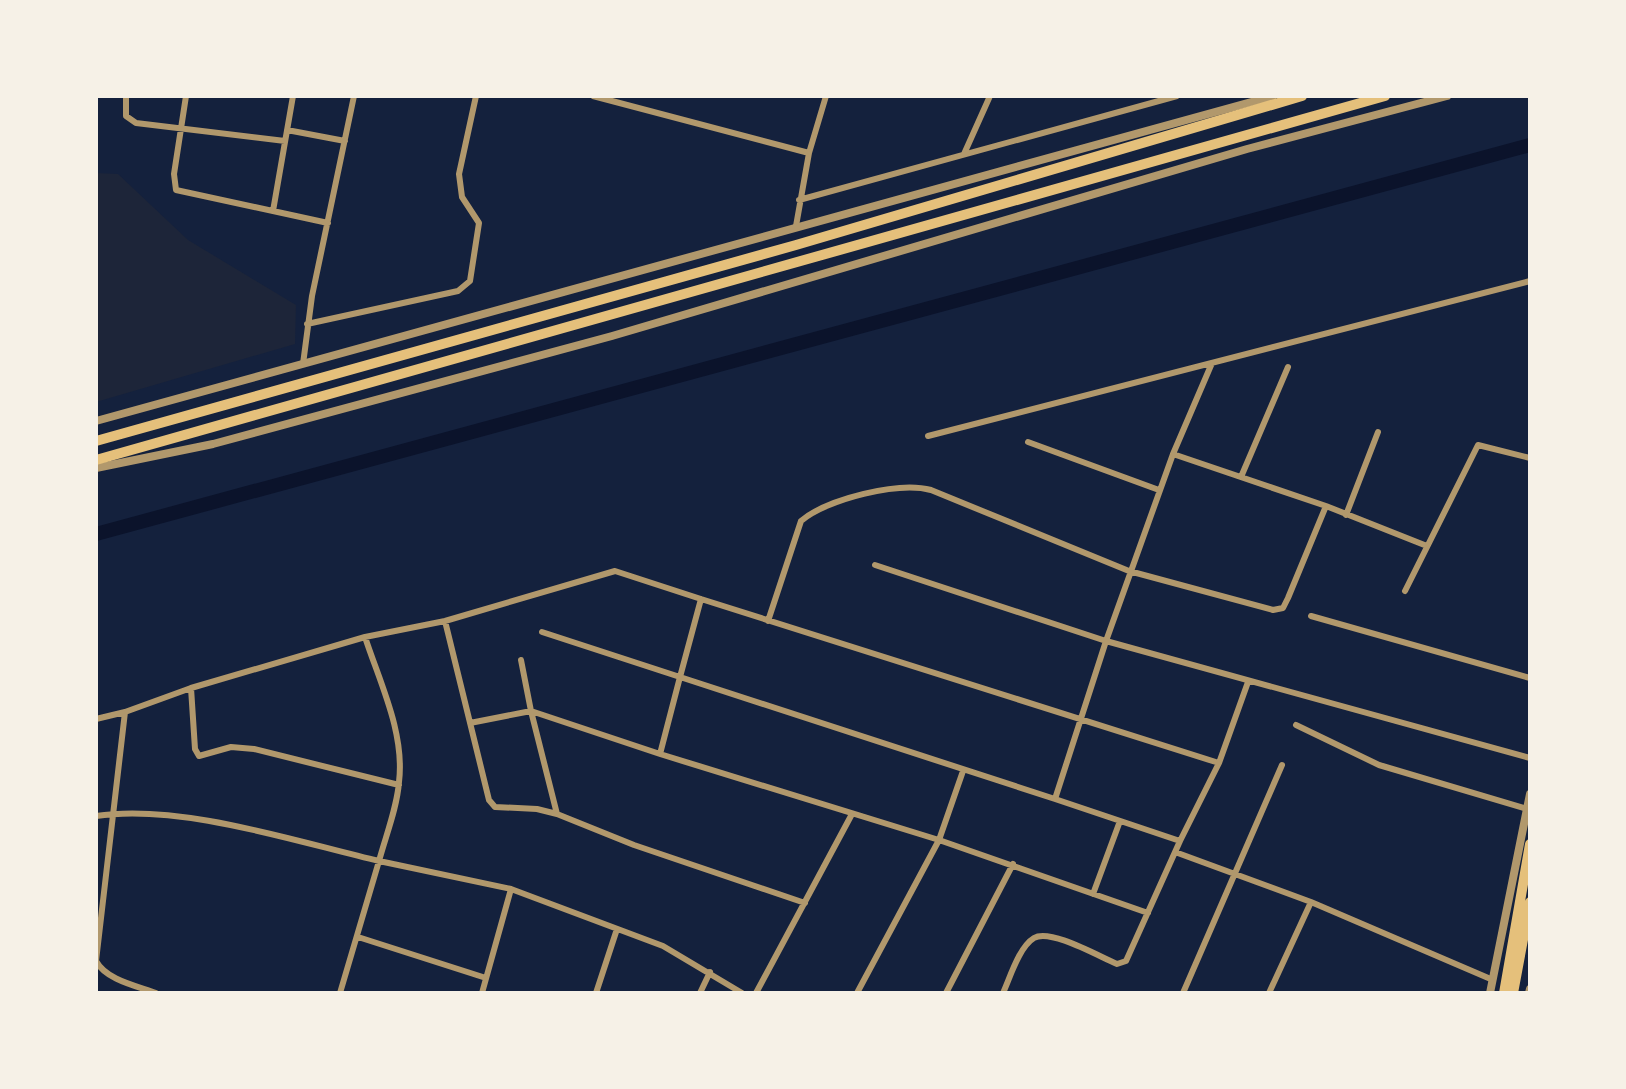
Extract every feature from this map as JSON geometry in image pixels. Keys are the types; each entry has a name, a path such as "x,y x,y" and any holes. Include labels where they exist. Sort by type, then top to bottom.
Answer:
{"main road":[{"path":"96,441 812,241 1302,96"},
{"path":"96,460 1385,96"},
{"path":"1513,993 1530,844"},
{"path":"1504,993 1523,916 1530,902"}],"street":[{"path":"126,96 125,108 130,120 285,141"},
{"path":"186,96 174,174 176,190 328,223"},
{"path":"273,211 293,96"},
{"path":"303,364 307,324 354,96"},
{"path":"307,324 458,291 470,281 479,223 462,197 459,174 476,96"},
{"path":"593,96 809,153"},
{"path":"796,226 809,153 826,96"},
{"path":"964,154 990,96"},
{"path":"799,200 1177,96"},
{"path":"96,423 1253,98 1273,96"},
{"path":"96,468 213,444 612,336 1247,149 1447,96"},
{"path":"287,130 345,141"},
{"path":"928,436 1530,281"},
{"path":"1055,799 1129,571 1173,454 1212,363"},
{"path":"1241,477 1288,367"},
{"path":"1346,515 1378,432"},
{"path":"1028,442 1159,490"},
{"path":"1405,591 1478,445 1530,458"},
{"path":"1173,454 1326,506 1427,546"},
{"path":"768,621 801,521 821,510 897,486 931,490 1129,571 1279,610 1288,598 1326,506"},
{"path":"875,565 1106,641 1530,758"},
{"path":"96,719 365,637 445,621 615,571 1219,763"},
{"path":"660,754 701,599"},
{"path":"1311,616 1530,678"},
{"path":"445,621 491,804 499,809 537,809 557,814 634,845 805,903"},
{"path":"542,632 1180,841"},
{"path":"340,993 399,785 397,736 365,637"},
{"path":"521,660 557,814"},
{"path":"1003,993 1024,950 1034,938 1065,941 1122,964 1219,763 1248,682"},
{"path":"191,688 195,749 199,756 231,747 254,749 399,785"},
{"path":"470,723 531,711 1013,864 1148,913"},
{"path":"125,712 96,961 99,967 119,980 156,993"},
{"path":"1296,725 1379,765 1527,809"},
{"path":"1183,993 1282,765"},
{"path":"857,993 939,840 963,771"},
{"path":"1490,993 1530,794"},
{"path":"96,816 112,813 214,823 511,889 663,946 742,993"},
{"path":"756,993 852,814"},
{"path":"1093,894 1120,821"},
{"path":"1175,852 1311,902 1493,980"},
{"path":"946,993 1013,864"},
{"path":"482,993 511,889"},
{"path":"1269,993 1311,902"},
{"path":"596,993 617,929"},
{"path":"358,937 486,978"},
{"path":"700,993 710,972"}],"shaded area":[{"path":"96,173 118,174 188,240 296,305 295,344 96,402"}],"waterway":[{"path":"96,534 1530,145"}]}
